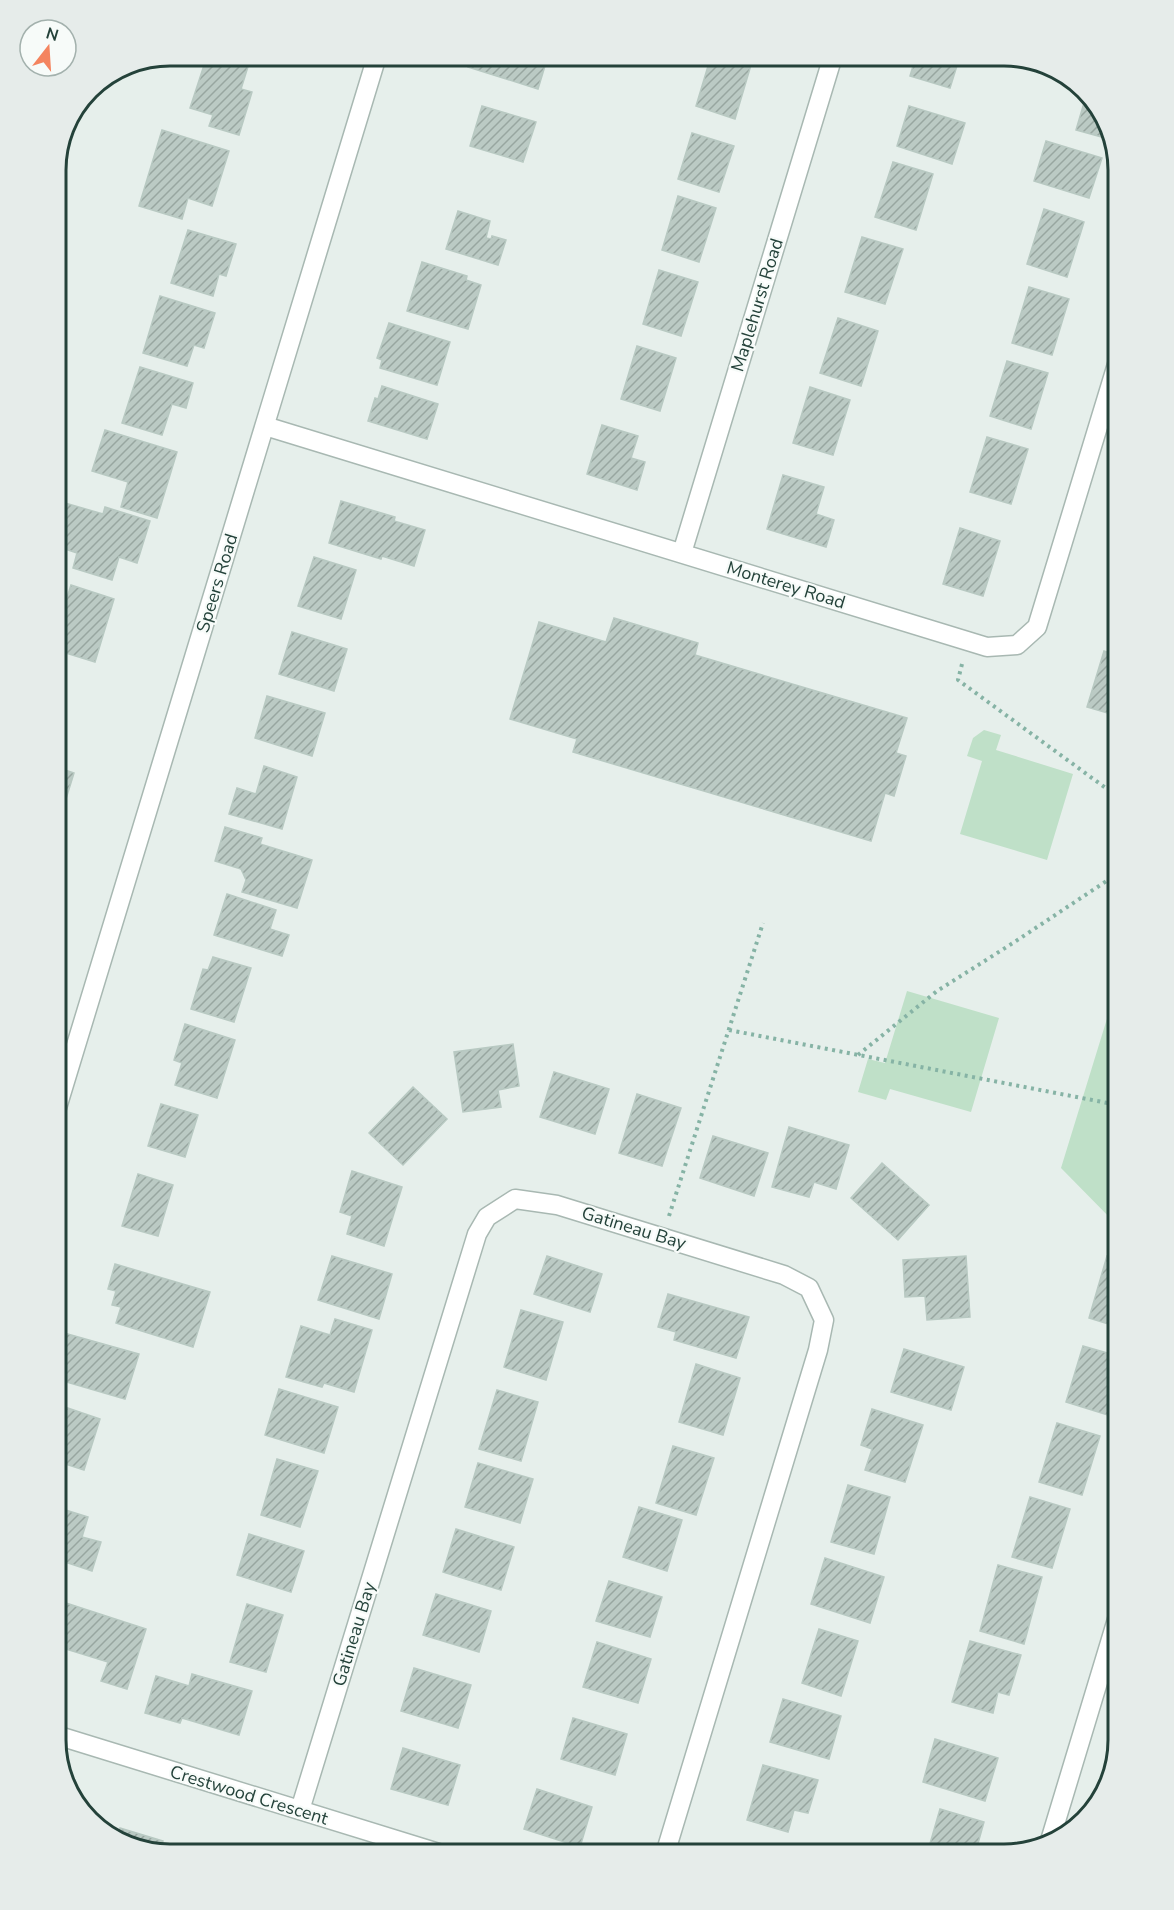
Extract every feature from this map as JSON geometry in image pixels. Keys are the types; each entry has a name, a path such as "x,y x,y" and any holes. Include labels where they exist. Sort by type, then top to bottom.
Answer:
{"street":[{"name":"Speers Road","path":"66,1078 374,66"},
{"name":"Maplehurst Road","path":"682,554 830,66"},
{"name":"Monterey Road","path":"265,426 987,647 1017,645 1037,627 1108,397"},
{"name":"Gatineau Bay","path":"300,1810 477,1234 487,1217 514,1199 557,1205 784,1275 809,1288 824,1320 818,1350 668,1844"},
{"path":"1053,1831 1108,1652"},
{"name":"Crestwood Crescent","path":"66,1739 410,1844"}],"path":[{"path":"968,641 958,680 1108,789"},
{"path":"857,1055 937,991 1108,880"},
{"path":"662,1237 763,923"},
{"path":"729,1030 1108,1103"}],"green space":[{"path":"984,730 1001,735 996,750 1073,774 1047,860 960,834 982,761 967,756 973,738"},
{"path":"907,991 999,1018 971,1112 890,1089 886,1100 858,1092 868,1059 885,1063"},
{"path":"1108,1015 1108,1216 1061,1168"}],"building":[{"path":"204,66 248,66 241,89 252,92 239,135 209,126 213,115 190,108"},
{"path":"468,66 545,66 538,89"},
{"path":"708,66 751,66 735,119 696,106"},
{"path":"913,66 957,66 950,88 910,76"},
{"path":"1084,103 1097,124 1102,137 1076,130"},
{"path":"482,106 536,122 523,162 470,146"},
{"path":"909,106 965,123 952,164 897,146"},
{"path":"162,130 229,151 212,206 188,198 182,219 139,206"},
{"path":"692,133 734,146 719,192 678,179"},
{"path":"1046,141 1102,158 1089,198 1034,181"},
{"path":"893,162 933,174 916,230 875,217"},
{"path":"678,196 716,208 699,262 662,250"},
{"path":"1044,209 1084,222 1067,277 1027,264"},
{"path":"458,211 490,221 486,238 491,239 492,236 506,240 498,265 446,249"},
{"path":"188,230 236,244 226,276 219,274 213,296 171,283"},
{"path":"862,237 903,249 885,304 845,292"},
{"path":"422,262 467,276 466,280 481,285 468,329 407,311"},
{"path":"659,270 698,282 681,336 643,324"},
{"path":"1029,287 1069,299 1052,355 1012,343"},
{"path":"160,296 215,313 204,348 194,345 187,366 143,353"},
{"path":"838,318 878,331 861,386 820,373"},
{"path":"389,323 450,342 437,385 380,368 382,360 377,358"},
{"path":"637,346 676,358 660,411 621,399"},
{"path":"1007,361 1048,373 1031,429 990,416"},
{"path":"140,367 193,383 186,408 172,404 162,435 122,423"},
{"path":"382,386 438,404 427,439 368,421 375,398 378,399"},
{"path":"810,387 850,400 833,455 793,443"},
{"path":"602,425 638,436 631,458 645,462 637,490 587,474"},
{"path":"105,430 177,452 157,518 121,507 128,482 92,471"},
{"path":"987,437 1028,449 1011,504 970,492"},
{"path":"783,475 824,487 816,514 834,520 826,547 767,529"},
{"path":"341,501 395,517 394,521 425,530 414,566 382,556 381,559 329,543"},
{"path":"66,503 103,514 105,507 150,521 137,563 119,557 112,580 73,568 77,553 66,549"},
{"path":"960,528 1000,541 983,596 943,584"},
{"path":"314,557 356,570 341,619 298,606"},
{"path":"71,585 114,599 95,662 66,653 66,601"},
{"path":"614,618 698,643 695,655 907,718 896,753 906,756 894,796 885,793 871,841 573,752 577,739 510,719 539,622 606,642"},
{"path":"292,632 347,649 334,691 279,674"},
{"path":"1104,651 1108,652 1108,713 1087,707"},
{"path":"267,696 325,713 312,756 255,738"},
{"path":"264,766 297,777 282,829 229,814 237,788 256,794"},
{"path":"66,770 74,773 66,799"},
{"path":"225,827 262,838 260,844 312,860 297,908 242,892 246,880 241,869 215,861"},
{"path":"227,894 276,910 270,929 289,935 282,956 214,935"},
{"path":"213,957 251,968 234,1022 191,1009 203,969 208,970"},
{"path":"185,1024 235,1040 217,1098 175,1085 182,1063 174,1060"},
{"path":"513,1044 519,1086 498,1090 501,1107 463,1112 454,1052"},
{"path":"554,1072 609,1089 595,1134 540,1117"},
{"path":"413,1087 447,1119 403,1165 369,1133"},
{"path":"637,1094 681,1108 662,1166 619,1153"},
{"path":"161,1104 198,1115 185,1157 148,1146"},
{"path":"789,1127 849,1145 836,1189 814,1182 809,1197 772,1187"},
{"path":"713,1136 768,1153 754,1196 700,1178"},
{"path":"882,1163 929,1205 898,1240 851,1198"},
{"path":"352,1171 402,1187 384,1246 347,1234 352,1216 340,1212"},
{"path":"138,1174 173,1185 158,1236 122,1226"},
{"path":"332,1256 392,1274 379,1319 318,1300"},
{"path":"547,1256 602,1274 590,1312 534,1294"},
{"path":"966,1256 970,1317 927,1320 925,1296 905,1297 903,1260"},
{"path":"1107,1256 1108,1256 1108,1324 1089,1318"},
{"path":"115,1264 210,1292 193,1347 116,1323 121,1307 112,1305 116,1291 108,1289"},
{"path":"668,1294 749,1317 736,1358 674,1340 676,1332 658,1327"},
{"path":"521,1310 563,1322 546,1380 504,1367"},
{"path":"335,1319 372,1330 354,1392 324,1383 322,1387 286,1377 301,1326 330,1335"},
{"path":"66,1334 139,1354 125,1399 66,1382"},
{"path":"1083,1346 1108,1353 1108,1415 1066,1402"},
{"path":"904,1349 964,1367 951,1410 891,1392"},
{"path":"696,1364 740,1378 723,1435 679,1422"},
{"path":"279,1389 338,1407 324,1453 265,1435"},
{"path":"497,1390 538,1402 521,1461 479,1449"},
{"path":"66,1407 100,1419 84,1470 66,1464"},
{"path":"872,1409 923,1425 905,1482 865,1470 872,1449 861,1445"},
{"path":"1057,1423 1100,1436 1082,1495 1039,1482"},
{"path":"673,1446 714,1458 696,1515 656,1503"},
{"path":"277,1459 318,1471 300,1527 261,1515"},
{"path":"478,1463 533,1479 520,1523 465,1507"},
{"path":"848,1485 890,1497 874,1554 831,1542"},
{"path":"1030,1497 1070,1509 1052,1568 1012,1557"},
{"path":"639,1507 682,1520 667,1571 623,1557"},
{"path":"66,1510 88,1517 82,1537 101,1542 92,1571 66,1562"},
{"path":"456,1529 514,1547 501,1590 443,1572"},
{"path":"249,1534 304,1551 291,1592 237,1575"},
{"path":"825,1558 884,1577 870,1623 811,1604"},
{"path":"998,1565 1042,1577 1024,1644 980,1631"},
{"path":"609,1581 662,1597 650,1637 596,1621"},
{"path":"436,1594 491,1611 479,1652 423,1635"},
{"path":"66,1603 146,1629 127,1689 101,1681 108,1662 66,1649"},
{"path":"247,1604 283,1615 266,1672 230,1662"},
{"path":"819,1629 858,1641 841,1696 802,1683"},
{"path":"970,1641 1021,1655 1009,1695 998,1692 993,1713 952,1702"},
{"path":"597,1642 651,1659 638,1703 583,1687"},
{"path":"414,1668 471,1685 458,1728 401,1711"},
{"path":"192,1674 252,1691 239,1735 182,1718 180,1723 145,1713 156,1676 189,1686"},
{"path":"783,1699 841,1716 829,1759 770,1742"},
{"path":"573,1718 627,1734 615,1775 561,1759"},
{"path":"935,1739 998,1758 985,1801 923,1782"},
{"path":"403,1748 460,1765 448,1805 391,1789"},
{"path":"763,1765 818,1780 808,1813 794,1810 788,1832 747,1820"},
{"path":"537,1789 592,1807 581,1844 571,1844 524,1829"},
{"path":"940,1809 984,1822 978,1844 930,1844"},
{"path":"120,1828 163,1841 162,1844 150,1842 119,1830"}]}
